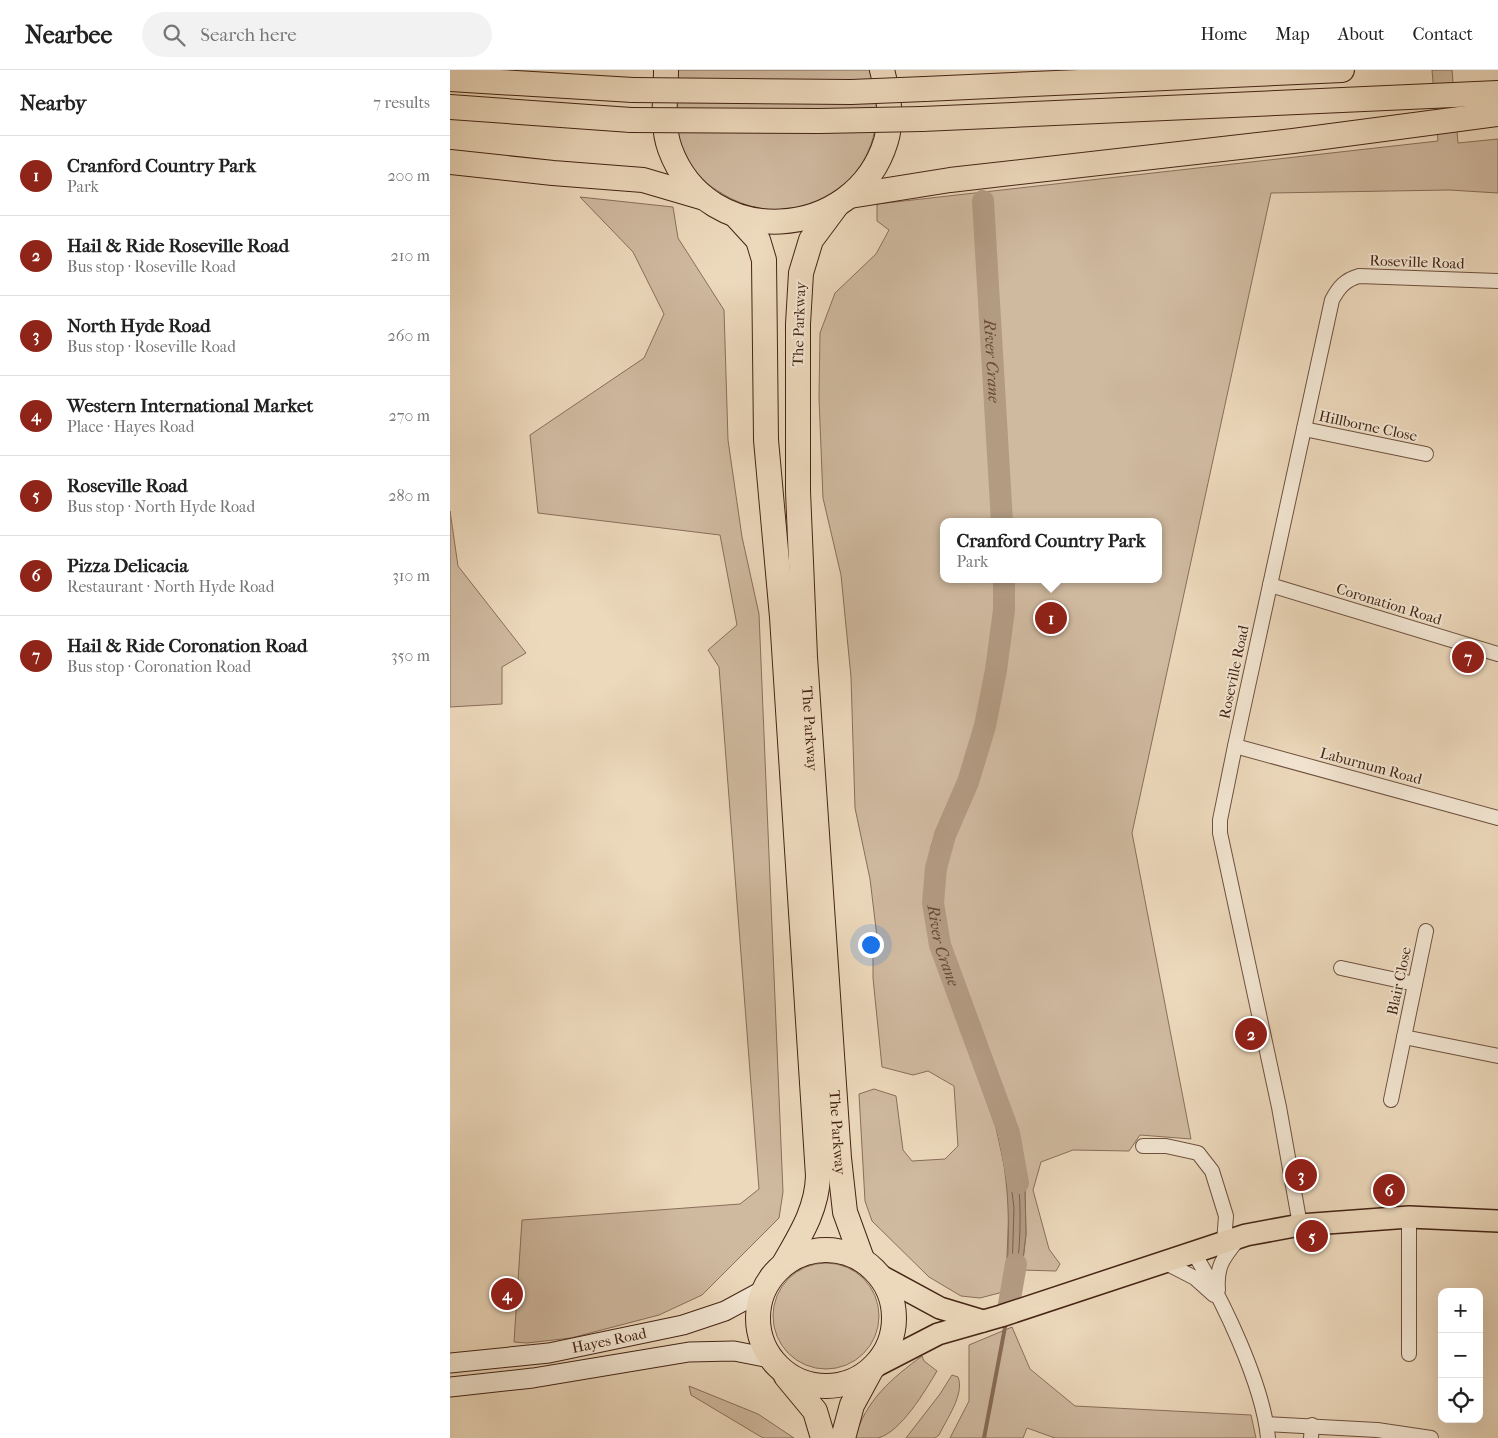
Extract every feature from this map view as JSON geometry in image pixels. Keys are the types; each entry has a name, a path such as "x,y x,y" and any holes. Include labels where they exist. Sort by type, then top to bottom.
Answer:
{"highway":[{"path":"666,70 665,120 670,149 678,166 703,197"},
{"name":"The Parkway","path":"862,1259 845,1212 840,1168 805,657 798,491 798,324 801,273 810,240 843,200 873,168 886,141 890,113 882,70"},
{"path":"450,79 633,90 851,92 1342,70"},
{"path":"450,107 631,120 791,121 922,119 1498,93"},
{"path":"450,162 553,174 643,180 684,190 703,197 736,216 770,223 807,218 843,200 950,180 1284,143 1498,114"},
{"name":"The Parkway","path":"736,216 758,240 764,260 766,440 782,617 818,1176 815,1203 808,1221 785,1262"},
{"path":"823,1438 814,1411 777,1365 762,1342 757,1325 758,1307 762,1291 772,1275 785,1262 803,1252 823,1249 843,1251 862,1259 881,1276 889,1291 894,1307 895,1323 891,1339 884,1354 872,1369 852,1405 843,1438"},
{"path":"777,1365 817,1386 837,1385 857,1379 872,1369"}],"main road":[{"path":"872,1369 926,1339 1232,1239 1300,1225 1409,1217 1498,1221"},
{"path":"881,1276 940,1308 1000,1316"}],"street":[{"name":"Roseville Road","path":"1300,1225 1279,1107 1220,834 1220,820 1235,746 1332,300 1338,288 1348,279 1359,276 1498,281"},
{"name":"Hillborne Close","path":"1304,429 1426,454"},
{"name":"Coronation Road","path":"1270,585 1498,654"},
{"name":"Laburnum Road","path":"1235,746 1498,818"},
{"name":"Blair Close","path":"1392,1100 1426,931"},
{"path":"1341,968 1415,984"},
{"name":"Blair Close","path":"1404,1037 1498,1056"},
{"path":"1143,1146 1166,1146 1198,1153 1212,1171 1232,1239 1219,1265 1217,1275 1218,1298"},
{"path":"1409,1217 1409,1354"},
{"path":"1193,1252 1218,1298 1250,1370 1267,1424 1268,1438"},
{"path":"1164,1262 1195,1278 1218,1298"},
{"name":"Hayes Road","path":"450,1363 477,1362 567,1350 683,1324 725,1311 762,1291"},
{"name":"Hayes Road","path":"450,1387 480,1385 697,1352 734,1351 777,1365"},
{"path":"477,1362 480,1385"},
{"path":"1267,1424 1289,1425 1312,1431 1394,1432 1431,1438"}],"shaded area":[{"path":"676,70 872,70 876,95 875,129 863,162 848,181 830,196 810,205 787,210 764,209 741,203 707,183 691,167 681,149 675,120"},
{"path":"1432,70 1452,70 1458,143 1498,139 1498,193 1449,190 1271,193 1132,833 1191,1139 1140,1135 1129,1151 1073,1150 1041,1162 1033,1190 1049,1249 1060,1264 1056,1271 1022,1270 1026,1234 1025,1190 1018,1150 939,924 942,878 952,833 938,829 931,846 925,903 931,943 996,1128 1007,1178 1009,1208 1006,1281 1003,1292 980,1298 961,1296 929,1277 872,1221 865,1201 859,1094 874,1089 896,1096 903,1150 912,1161 945,1159 958,1146 954,1086 928,1071 913,1075 882,1067 873,978 873,955 877,937 870,879 855,808 851,677 841,575 823,498 819,398 820,333 835,293 876,254 889,230 877,221 877,204 1438,141"},
{"path":"580,197 673,207 678,238 724,310 728,440 742,537 759,614 783,1192 779,1218 702,1295 659,1315 571,1338 527,1343 514,1342 522,1220 740,1204 759,1189 719,667 708,650 737,625 720,535 538,513 530,435 644,358 664,314 633,252"},
{"path":"450,511 458,566 526,653 502,667 502,704 450,707"},
{"path":"826,1263 846,1267 863,1279 875,1296 879,1316 875,1336 863,1353 846,1365 826,1369 806,1365 789,1353 777,1336 773,1316 777,1296 789,1279 806,1267"},
{"path":"1012,1327 1030,1369 1075,1406 1251,1415 1256,1438 1055,1438 1027,1428 1023,1438 950,1438 969,1401 969,1345"},
{"path":"922,1356 924,1361 937,1371 912,1410 887,1434 878,1438 855,1438 865,1413 881,1391"},
{"path":"952,1375 958,1377 959,1391 954,1407 939,1435 935,1438 906,1438 940,1394"},
{"path":"689,1386 758,1414 794,1438 763,1438 691,1395"}],"water":[{"path":"1018,1150 1025,1190 1026,1234 1019,1292 1005,1297 1008,1225 1007,1189 1002,1154"}],"waterway":[{"name":"River Crane","path":"983,201 1002,518"},
{"name":"River Crane","path":"1004,583 1004,610 996,670 985,726 968,782 945,835 936,868 933,903 940,945 1009,1133 1018,1183"},
{"name":"River Crane","path":"1008,1310 1016,1264"},
{"path":"984,1438 1006,1322"}],"place":[{"name":"Cranford Country Park","path":"1051,618"},
{"name":"Hail & Ride Coronation Road","path":"1468,657"},
{"name":"Hail & Ride Roseville Road","path":"1251,1034"},
{"name":"North Hyde Road","path":"1301,1175"},
{"name":"Pizza Delicacia","path":"1389,1190"},
{"name":"Roseville Road","path":"1312,1236"},
{"name":"Western International Market","path":"507,1294"}]}
